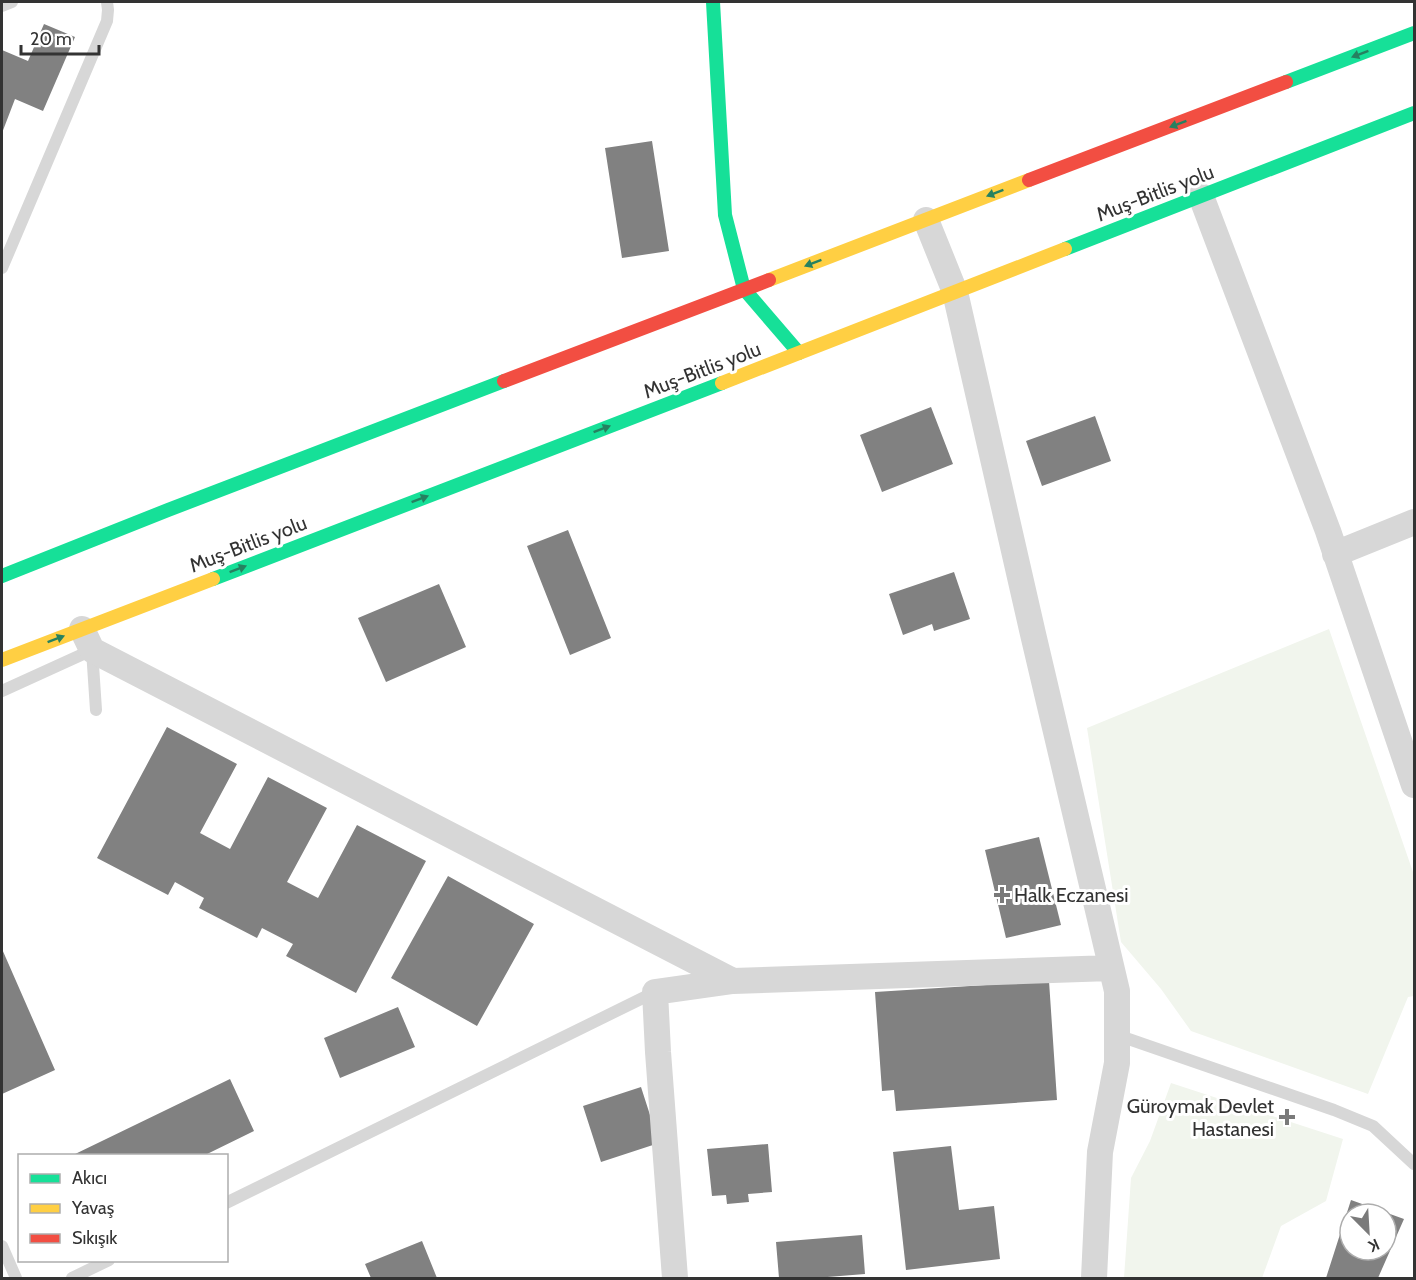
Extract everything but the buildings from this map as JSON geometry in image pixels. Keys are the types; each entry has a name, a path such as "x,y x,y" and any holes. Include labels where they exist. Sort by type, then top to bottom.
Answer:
{"main road":[{"path":"713,2 725,216 744,289 799,353"},
{"path":"2,576 168,510 1414,33"},
{"name":"Muş-Bitlis yolu","path":"2,660 87,640 799,353 1414,112"}],"street":[{"path":"1201,196 1335,554 1414,785"},
{"path":"926,220 955,292 1117,991 1117,1063 1100,1152 1094,1278"},
{"path":"1335,554 1414,522"},
{"path":"87,640 733,981"},
{"path":"675,1278 655,992 733,981 1112,968"}],"lane":[{"path":"2,6 12,2"},
{"path":"2,268 107,21 106,2"},
{"path":"2,691 87,640 96,710"},
{"path":"228,1202 655,992"},
{"path":"1117,1035 1334,1110 1373,1126 1414,1164"},
{"path":"2,1246 16,1278"},
{"path":"72,1278 105,1262"}],"shaded area":[{"path":"1329,629 1414,875 1414,996 1408,997 1368,1094 1191,1031 1161,989 1121,942 1087,728"},
{"path":"1171,1083 1343,1139 1326,1201 1281,1226 1262,1278 1124,1278 1131,1178 1150,1141"}],"traffic: fast":[{"path":"713,2 725,215 744,289 799,353"},
{"path":"1286,82 1414,33"},
{"path":"1065,249 1414,113"},
{"path":"2,576 504,381"},
{"path":"213,579 722,383"}],"traffic: slow":[{"path":"769,280 1029,180"},
{"path":"722,383 1065,249"},
{"path":"2,660 213,579"}],"traffic: jam":[{"path":"1029,180 1286,82"},
{"path":"504,381 769,280"}],"place":[{"name":"Halk Eczanesi","path":"1002,895"},
{"name":"Güroymak Devlet Hastanesi","path":"1287,1117"}]}
